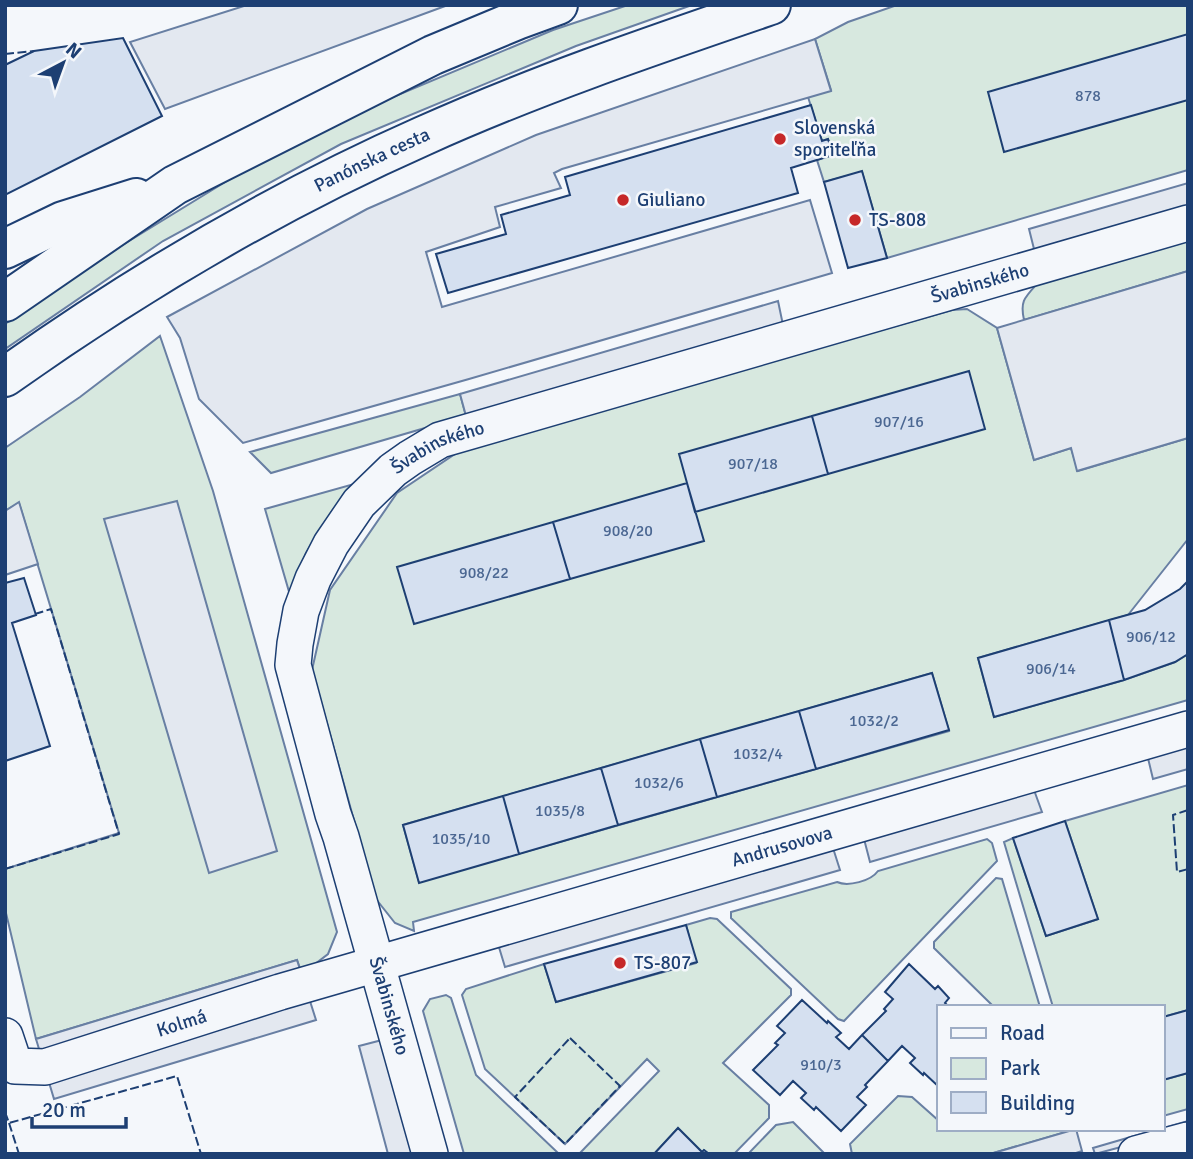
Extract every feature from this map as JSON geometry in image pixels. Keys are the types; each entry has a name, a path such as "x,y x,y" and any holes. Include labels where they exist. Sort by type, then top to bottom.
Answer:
{"main road":[{"path":"5,302 175,186 433,55 558,5"},
{"name":"Panónska cesta","path":"5,377 50,345 178,264 347,171 505,101 771,5"},
{"path":"5,249 62,221 175,186"}],"street":[{"name":"Švabinského","path":"430,1154 293,665 302,611 317,570 359,503 380,481 440,440 1188,223"},
{"name":"Andrusovova","path":"377,964 1188,729"},
{"name":"Kolmá","path":"5,1036 15,1066 45,1068 280,992 377,964"},
{"path":"1136,1154 1188,1140"}],"green space":[{"path":"628,5 692,5 576,46 341,144 163,241 5,349 5,324 80,271 235,176 343,118 553,30"},
{"path":"897,5 1188,5 1188,170 887,258 862,172 824,182 817,160 833,154 828,139 822,141 808,97 831,90 815,39 848,22"},
{"path":"1188,241 1188,271 1024,320 1024,301 1036,285"},
{"path":"967,309 997,328 1034,460 1071,448 1078,471 1188,438 1188,539 1128,615 978,658 994,717 1124,680 1175,662 1188,654 1188,700 413,922 414,931 395,923 376,899 312,670 330,590 397,493 464,448 952,310","holes":["932,673 949,731 419,882 403,825"]},
{"path":"160,336 213,491 337,932 328,954 302,974 297,960 36,1039 5,909 5,869 119,833 19,503 5,511 5,448 80,397"},
{"path":"460,394 466,416 271,473 250,452"},
{"path":"354,484 332,511 306,553 290,595 265,509"},
{"path":"1188,785 1188,1010 1165,1016 1165,1005 1052,1005 1004,842 1013,838 1046,936 1098,919 1065,821"},
{"path":"987,839 992,843 997,861 844,1021 838,1019 731,918 731,912 837,882 859,882 878,871"},
{"path":"996,878 1002,879 1039,1005 992,1005 934,948 934,942"},
{"path":"710,918 717,919 791,989 791,995 723,1063 769,1105 769,1118 734,1154 709,1154 704,1150 702,1152 678,1128 654,1154 579,1154 659,1071 647,1059 565,1144 485,1069 462,995 466,989 544,964 556,1002 696,963 686,925"},
{"path":"446,995 451,998 476,1075 557,1152 555,1154 464,1154 423,1011 430,999"},
{"path":"1188,1073 1188,1109 1165,1115 1165,1079"},
{"path":"898,1096 912,1097 937,1119 937,1131 1069,1131 990,1154 852,1154 850,1144"},
{"path":"793,1122 825,1154 748,1154 776,1125"}],"shaded area":[{"path":"247,5 448,5 165,109 130,42"},
{"path":"815,39 831,91 562,169 554,173 561,188 495,207 500,227 426,252 442,307 810,200 832,273 243,443 199,399 180,338 167,317 367,209 536,135"},
{"path":"1188,183 1188,208 1035,253 1029,229"},
{"path":"1188,271 1188,438 1077,471 1071,448 1034,460 997,328"},
{"path":"778,301 783,325 466,416 460,394"},
{"path":"177,501 277,851 209,873 104,519"},
{"path":"19,502 38,564 5,575 5,511"},
{"path":"1188,743 1188,769 1153,779 1147,754"},
{"path":"1034,790 1042,812 870,862 864,839"},
{"path":"833,848 840,870 505,967 498,944"},
{"path":"297,960 316,1020 54,1099 36,1039"},
{"path":"382,1040 413,1154 388,1154 359,1046"},
{"path":"1188,1121 1188,1129 1095,1154 1093,1148 1151,1131 1165,1131 1165,1127"},
{"path":"1069,1131 1077,1131 1082,1151 1073,1154 990,1154"}],"building":[{"path":"1188,34 1188,100 1004,152 988,92"},
{"path":"123,38 162,116 5,195 5,65 34,51"},
{"path":"811,105 822,141 828,139 833,155 791,168 798,193 448,293 436,254 506,234 501,215 570,195 565,177"},
{"name":"TS-808","path":"862,171 887,258 848,268 824,182"},
{"path":"969,371 985,429 828,474 812,416"},
{"path":"812,416 828,474 695,512 679,454"},
{"path":"687,483 704,541 570,579 553,522"},
{"path":"553,522 570,579 414,624 397,567"},
{"path":"24,578 36,615 12,623 50,746 5,761 5,583"},
{"path":"1188,581 1188,654 1175,662 1124,680 1109,620 1145,610 1180,589"},
{"path":"1109,620 1124,680 994,717 978,658"},
{"path":"932,673 949,730 816,769 799,711"},
{"path":"799,711 816,769 717,797 700,739"},
{"path":"700,739 717,797 618,825 601,768"},
{"path":"601,768 618,825 519,854 503,796"},
{"path":"503,796 519,854 419,883 403,825"},
{"path":"1065,821 1098,919 1046,936 1013,838"},
{"name":"TS-807","path":"686,925 697,962 556,1002 544,964"},
{"path":"909,964 935,989 938,986 949,998 945,1003 947,1005 937,1005 937,1085 910,1063 915,1058 902,1046 888,1061 862,1035 886,1011 884,1009 893,999 885,992"},
{"path":"802,1000 841,1033 836,1037 849,1049 862,1035 888,1061 857,1097 866,1105 841,1131 816,1107 814,1110 801,1098 806,1093 793,1081 780,1095 753,1070 778,1045 775,1043 785,1033 777,1026"},
{"path":"1188,1010 1188,1073 1165,1079 1165,1016"},
{"path":"678,1128 702,1152 704,1150 709,1154 654,1154"}],"fence":[{"path":"5,54 34,51"},
{"path":"5,869 119,834 51,609 35,614"},
{"path":"1188,810 1173,815 1177,872 1188,869"},
{"path":"570,1038 620,1086 565,1144 515,1097 570,1038"},
{"path":"5,1112 9,1123 177,1076 201,1154"},
{"path":"9,1123 19,1154"}],"place":[{"name":"Slovenská sporiteľňa","path":"780,139"},
{"name":"Giuliano","path":"623,200"},
{"name":"TS-808","path":"855,220"},
{"name":"TS-807","path":"620,963"}]}
